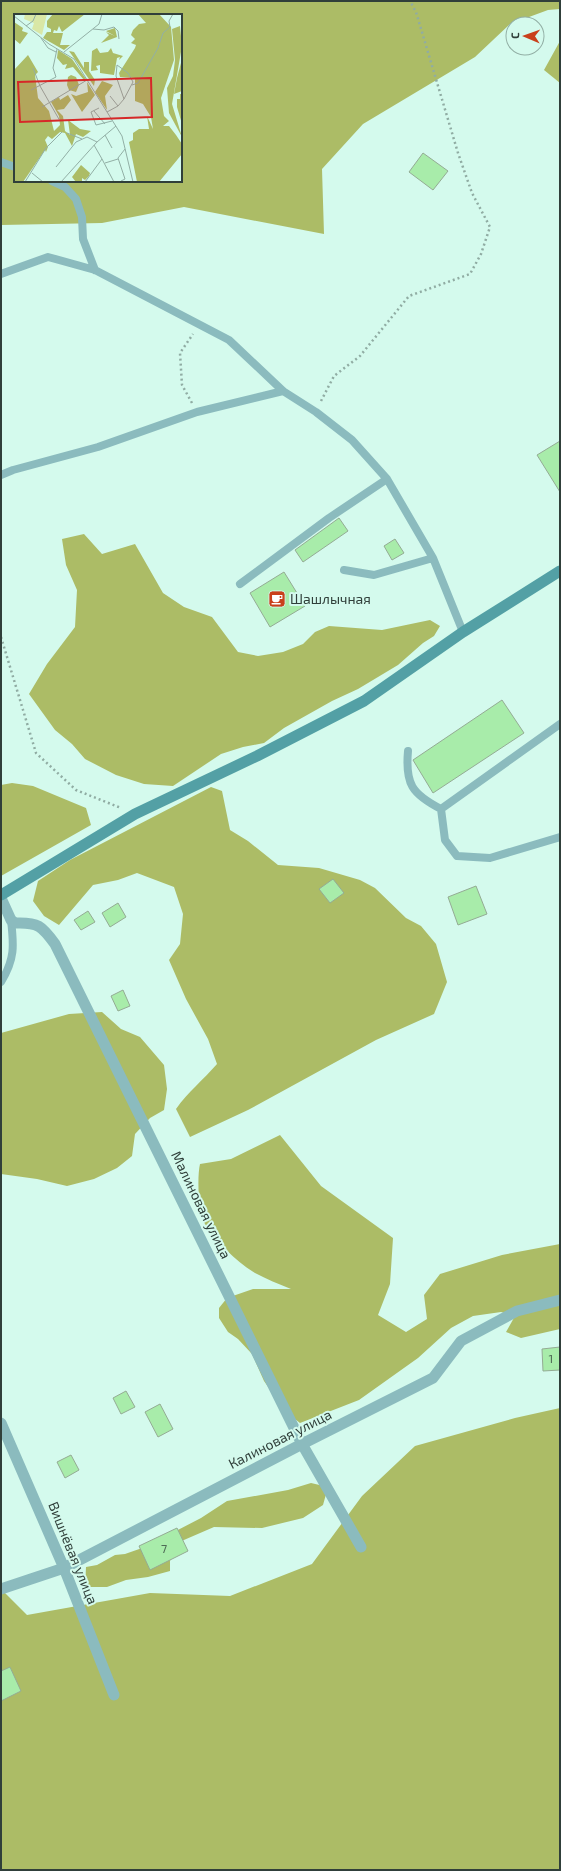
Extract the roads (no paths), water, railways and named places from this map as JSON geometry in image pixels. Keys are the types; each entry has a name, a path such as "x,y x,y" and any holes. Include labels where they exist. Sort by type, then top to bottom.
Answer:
{"main road":[{"path":"1,897 135,814 257,756 364,701 463,632 560,571"}],"street":[{"path":"1,897 11,920"},
{"name":"Малиновая улица","path":"11,920 15,923 26,923 44,928 55,944 302,1444 361,1547"},
{"name":"Калиновая улица","path":"1,1589 64,1568 302,1444 433,1378 461,1341 517,1311 560,1300"},
{"name":"Вишнёвая улица","path":"1,1423 64,1568 114,1695"}],"lane":[{"path":"1,162 14,167"},
{"path":"54,182 65,187 76,198 82,217 83,239 95,270"},
{"path":"1,274 48,257 95,270 229,340 283,391 316,412 352,440 387,479 433,558 463,632"},
{"path":"1,475 13,470 98,447 197,412 283,391"},
{"path":"240,584 329,518 387,479"},
{"path":"344,570 374,575 433,558"},
{"path":"441,809 560,724"},
{"path":"408,751 406,771 413,788 422,799 441,809"},
{"path":"441,809 445,840 457,856 490,858 560,837"},
{"path":"1,982 13,957 11,920"}],"place":[{"name":"Шашлычная","path":"277,599"}]}
